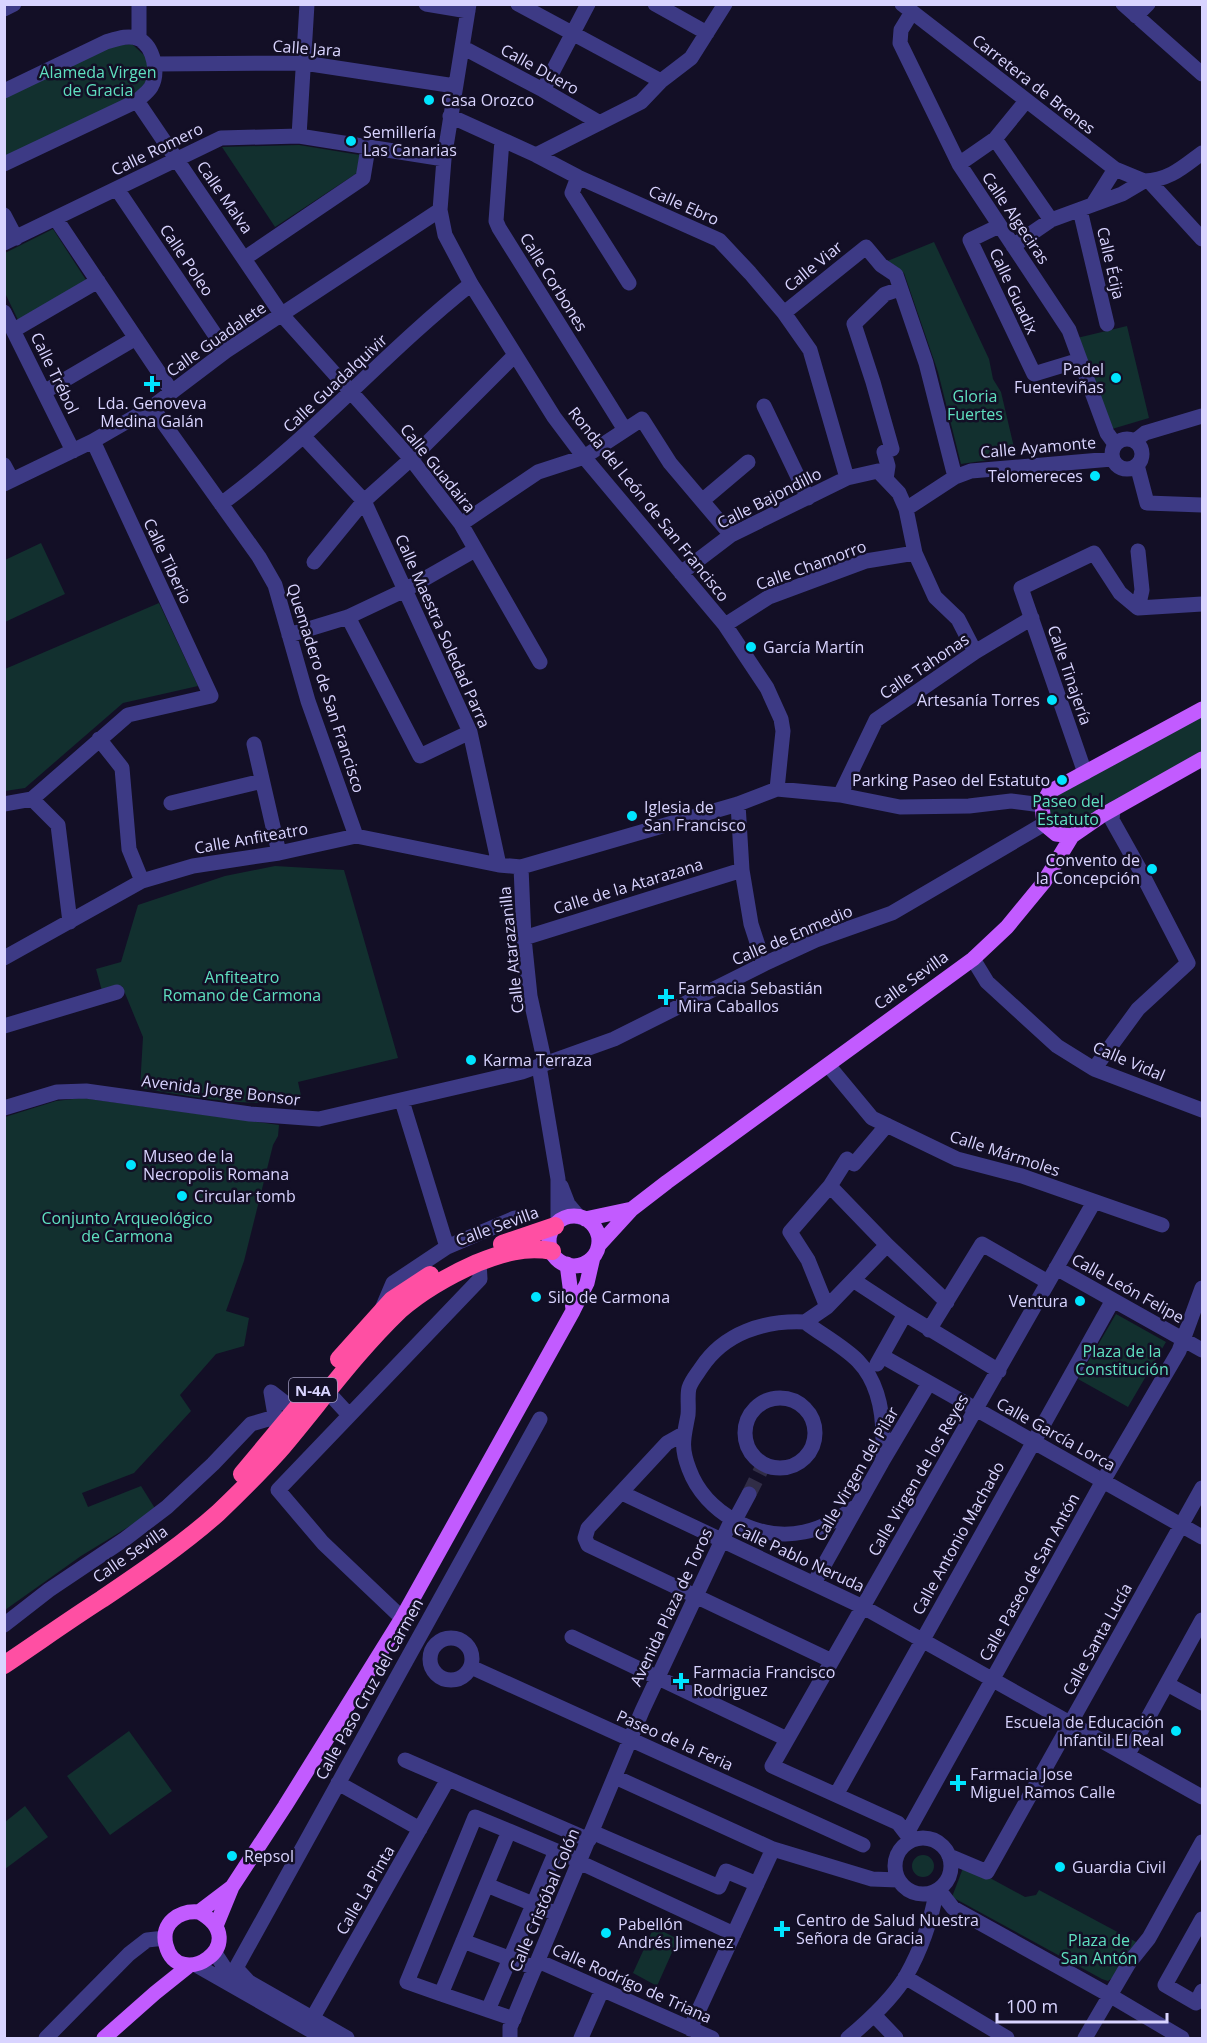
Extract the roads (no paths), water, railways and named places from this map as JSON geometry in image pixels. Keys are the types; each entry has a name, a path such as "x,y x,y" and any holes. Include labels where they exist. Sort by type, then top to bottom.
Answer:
{"highway":[{"name":"Calle Sevilla","path":"99,1600 155,1550 210,1506 241,1475 276,1424 298,1407 392,1300 445,1266 556,1224"},
{"name":"Calle Sevilla","path":"99,1600 160,1560 218,1513 278,1451 327,1390 378,1334 401,1310 423,1293 450,1275 479,1262 522,1248 552,1251"},
{"name":"N-4A","path":"4,1665 99,1600"}],"main road":[{"path":"1051,872 1057,846 1042,805 1049,792 1203,709"},
{"path":"1050,829 1072,836 1203,759"},
{"name":"Calle Sevilla","path":"632,1209 973,959 1006,927 1051,872 1072,836"},
{"path":"632,1209 581,1265 560,1261 552,1251 550,1238 556,1224 572,1216 582,1218 632,1209"},
{"path":"216,1926 232,1887 402,1618 573,1311 587,1283 596,1251 597,1230 582,1218"},
{"path":"567,1264 573,1311"},
{"path":"200,1912 232,1887"},
{"path":"104,2038 155,1992 193,1965 208,1960 215,1953 219,1935 216,1926 210,1918 200,1912 190,1911 178,1915 171,1921 166,1929 165,1938 166,1948 171,1956 179,1962 193,1965"},
{"path":"155,1992 171,1956"}],"street":[{"path":"4,9 14,4"},
{"path":"4,164 137,101 152,86 154,64 149,50 139,39 138,4"},
{"path":"299,136 307,4"},
{"path":"426,4 469,8"},
{"path":"518,4 661,81"},
{"path":"543,90 588,4"},
{"path":"656,4 707,33"},
{"path":"536,155 641,102 661,81 690,58 725,4"},
{"path":"1123,4 1203,74"},
{"path":"1136,16 1148,4"},
{"name":"Ronda del León de San Francisco","path":"469,8 444,159 440,210 444,235 514,356 554,417 584,457 725,625 767,688 781,719 783,731 777,789"},
{"name":"Carretera de Brenes","path":"907,8 1114,169 1147,181"},
{"name":"Calle Algeciras","path":"907,8 900,43 959,164 1069,330 1114,452"},
{"path":"4,91 106,42 121,37 139,39"},
{"name":"Calle Duero","path":"462,47 600,123"},
{"name":"Calle Jara","path":"154,64 304,63 455,86"},
{"name":"Calle Malva","path":"137,101 282,315"},
{"path":"959,164 995,139 1026,101"},
{"name":"Calle Ebro","path":"450,116 578,177 719,240 784,313 810,350 847,478"},
{"name":"Calle Romero","path":"10,241 221,138 299,136 444,159"},
{"path":"995,139 1051,220"},
{"name":"Calle Corbones","path":"502,140 496,221 625,430"},
{"path":"245,258 363,178 369,148"},
{"path":"1013,246 1051,220 1122,194 1147,181 1170,176 1203,153"},
{"path":"1086,207 1114,169"},
{"path":"578,177 572,193 629,283"},
{"path":"1147,181 1203,239"},
{"name":"Calle Poleo","path":"117,189 226,351"},
{"name":"Calle Écija","path":"1086,207 1107,324"},
{"name":"Calle Guadalete","path":"8,482 93,441 152,407 226,351 440,210"},
{"path":"4,215 10,241"},
{"path":"56,219 172,392"},
{"name":"Calle Guadix","path":"999,226 970,240 1034,374 1080,360"},
{"name":"Calle Viar","path":"784,313 866,247 881,266 896,275 900,289"},
{"path":"14,330 98,281"},
{"name":"Calle Guadalquivir","path":"221,504 260,476 431,316 471,284"},
{"path":"955,477 926,363 900,289 885,294 854,324 892,449 884,452 888,466 886,479 898,493 906,509 915,553 935,597 958,619 975,652"},
{"name":"Calle Trébol","path":"4,312 72,451"},
{"name":"Calle Guadaira","path":"282,315 411,459 460,524 540,662"},
{"path":"44,392 136,338"},
{"path":"314,562 364,501 411,459 514,356"},
{"path":"764,406 807,498"},
{"name":"Quemadero de San Francisco","path":"152,407 259,557 275,585 308,701 356,836"},
{"path":"1135,441 1145,434 1203,416"},
{"path":"460,524 538,472 584,457 642,419 670,462 731,536"},
{"name":"Calle Maestra Soledad Parra","path":"304,437 364,501 470,732 499,865"},
{"path":"1137,465 1128,469 1119,466 1114,452 1126,439 1135,441 1142,453 1137,465 1147,503 1203,505"},
{"name":"Calle Tiberio","path":"93,441 211,696 128,715 99,739"},
{"name":"Calle Ayamonte","path":"906,509 955,477 971,471 1114,452"},
{"path":"703,500 748,462"},
{"path":"4,465 8,482"},
{"name":"Calle Bajondillo","path":"681,573 731,536 847,478 878,471 886,479"},
{"path":"289,635 348,617 405,590 476,550"},
{"path":"1138,551 1142,590 1138,608 1203,604"},
{"name":"Calle Chamorro","path":"725,625 769,597 866,561 915,553"},
{"name":"Calle Tinajería","path":"1085,773 1021,588 1094,553 1120,593 1138,608"},
{"path":"348,617 420,756 470,732"},
{"name":"Calle Tahonas","path":"840,795 876,720 975,652 1032,618"},
{"path":"4,804 33,799 99,739 122,768 129,849 142,881"},
{"path":"254,744 279,853"},
{"path":"171,803 262,781"},
{"path":"521,867 738,804 777,789 840,795 900,807 969,806 1011,801 1042,805"},
{"path":"33,799 58,825 70,922"},
{"path":"738,804 742,870 751,924 764,964"},
{"path":"1094,1069 1138,1010 1188,963 1112,820 1113,813"},
{"name":"Calle de Enmedio","path":"542,1065 614,1039 816,940 892,913 1050,829"},
{"name":"Calle Anfiteatro","path":"4,958 142,881 193,866 279,853 356,836 499,865 521,867"},
{"name":"Calle Atarazanilla","path":"521,867 524,938 530,996 542,1065"},
{"name":"Calle de la Atarazana","path":"524,938 742,870"},
{"name":"Calle Vidal","path":"973,959 987,982 1057,1046 1094,1069 1203,1110"},
{"path":"6,1020 117,992"},
{"path":"542,1065 558,1179 556,1224"},
{"name":"Avenida Jorge Bonsor","path":"4,1108 57,1092 86,1091 250,1114 318,1119 402,1101 542,1065"},
{"name":"Calle Mármoles","path":"828,1065 873,1118 957,1159 1022,1176 1162,1225"},
{"path":"402,1101 447,1247"},
{"path":"827,1307 808,1260 789,1232 830,1186 847,1159 854,1164 887,1125"},
{"path":"558,1179 568,1204 582,1218"},
{"path":"830,1186 947,1302"},
{"name":"Calle Virgen de los Reyes","path":"836,1795 772,1766 1094,1202"},
{"path":"378,1334 381,1312 393,1283 447,1247 515,1218"},
{"path":"929,1330 981,1244 1048,1282"},
{"path":"857,1506 828,1524 795,1533 763,1530 734,1520 706,1497 693,1478 685,1457 683,1434 687,1419 690,1384 704,1363 719,1347 742,1332 755,1327 780,1322 805,1322 827,1307 887,1245"},
{"path":"402,1618 323,1543 278,1490 480,1279 479,1262"},
{"name":"Calle León Felipe","path":"1056,1268 1196,1345"},
{"path":"853,1280 929,1330 999,1371"},
{"name":"Calle Paseo de San Antón","path":"909,1837 993,1678 1103,1481 1179,1351 1196,1345 1203,1288"},
{"name":"Calle Antonio Machado","path":"836,1795 1113,1300"},
{"path":"869,1376 905,1314"},
{"path":"805,1322 852,1356 869,1376 877,1394 882,1417 882,1462"},
{"name":"Calle García Lorca","path":"882,1356 1203,1537"},
{"name":"Calle Virgen del Pilar","path":"814,1583 929,1383"},
{"path":"327,1390 349,1414"},
{"path":"4,1624 167,1507 203,1474 251,1424 276,1424 271,1392 289,1406 298,1407"},
{"path":"785,1398 797,1402 809,1412 815,1426 811,1451 800,1462 790,1467 763,1466 747,1444 745,1429 750,1416 758,1406 773,1399 785,1398"},
{"name":"Calle Paso Cruz del Carmen","path":"233,1973 540,1419"},
{"path":"683,1434 667,1443 588,1528 585,1538 588,1545 832,1660"},
{"name":"Calle Santa Lucía","path":"949,1856 987,1872 1203,1488"},
{"name":"Calle Pablo Neruda","path":"622,1493 863,1607 1203,1797"},
{"name":"Avenida Plaza de Toros","path":"615,1777 722,1540 749,1494"},
{"path":"1128,1754 1203,1620"},
{"path":"572,1637 787,1739"},
{"path":"444,1639 458,1639 464,1642 472,1653 468,1673 455,1680 441,1678 431,1668 433,1647 444,1639"},
{"path":"417,1640 433,1647"},
{"name":"Paseo de la Feria","path":"471,1667 863,1845"},
{"path":"1167,1684 1203,1703"},
{"path":"405,1760 718,1887 726,1870 757,1884"},
{"path":"615,1777 773,1849 872,1879 898,1880"},
{"name":"Calle Cristóbal Colón","path":"510,2038 510,2027 615,1777"},
{"name":"Calle La Pinta","path":"312,2019 448,1779"},
{"path":"338,1783 420,1829"},
{"path":"836,1795 898,1823 909,1837 938,1842 949,1856 952,1865 946,1883 937,1891 927,1895 910,1892 898,1880 894,1871 894,1862 897,1853 909,1837"},
{"path":"514,2019 407,1982 475,1817 556,1851 734,1934"},
{"path":"441,1994 509,1831"},
{"path":"1085,2038 1129,1963 1149,1938 1203,1842"},
{"path":"690,2029 773,1849"},
{"path":"488,2010 556,1851"},
{"path":"487,1885 557,1914"},
{"path":"937,1891 953,1908 1182,2038"},
{"path":"848,2038 874,2015 905,1977 933,1914 937,1891"},
{"path":"1199,1997 1165,1985 1203,1918"},
{"path":"46,2038 129,1954 147,1940 165,1938"},
{"name":"Calle Rodrígo de Triana","path":"463,1941 602,1990 712,2038"},
{"path":"215,1953 233,1973 347,2038"},
{"path":"193,1965 324,2038"},
{"path":"233,1973 240,1991"},
{"path":"905,1977 1007,2038"},
{"path":"581,2038 602,1990"},
{"path":"874,2015 896,2038"}],"tunnel":[{"path":"749,1494 762,1468"}],"place":[{"name":"Casa Orozco","path":"429,100"},
{"name":"Semillería Las Canarias","path":"351,141"},
{"name":"Padel Fuenteviñas","path":"1116,378"},
{"name":"Lda. Genoveva Medina Galán","path":"152,384"},
{"name":"Telomereces","path":"1095,476"},
{"name":"García Martín","path":"751,647"},
{"name":"Artesanía Torres","path":"1052,700"},
{"name":"Parking Paseo del Estatuto","path":"1062,780"},
{"name":"Iglesia de San Francisco","path":"632,816"},
{"name":"Convento de la Concepción","path":"1152,869"},
{"name":"Farmacia Sebastián Mira Caballos","path":"666,997"},
{"name":"Karma Terraza","path":"471,1060"},
{"name":"Museo de la Necropolis Romana","path":"131,1165"},
{"name":"Circular tomb","path":"182,1196"},
{"name":"Silo de Carmona","path":"536,1297"},
{"name":"Ventura","path":"1080,1301"},
{"name":"Farmacia Francisco Rodriguez","path":"681,1681"},
{"name":"Escuela de Educación Infantil El Real","path":"1176,1731"},
{"name":"Farmacia Jose Miguel Ramos Calle","path":"958,1783"},
{"name":"Repsol","path":"232,1856"},
{"name":"Guardia Civil","path":"1060,1867"},
{"name":"Centro de Salud Nuestra Señora de Gracia","path":"782,1929"},
{"name":"Pabellón Andrés Jimenez","path":"606,1933"}],"park label":[{"name":"Alameda Virgen de Gracia","path":"98,81"},
{"name":"Gloria Fuertes","path":"975,405"},
{"name":"Paseo del Estatuto","path":"1068,810"},
{"name":"Anfiteatro Romano de Carmona","path":"242,986"},
{"name":"Conjunto Arqueológico de Carmona","path":"127,1227"},
{"name":"Plaza de la Constitución","path":"1122,1360"},
{"name":"Plaza de San Antón","path":"1099,1949"}]}
